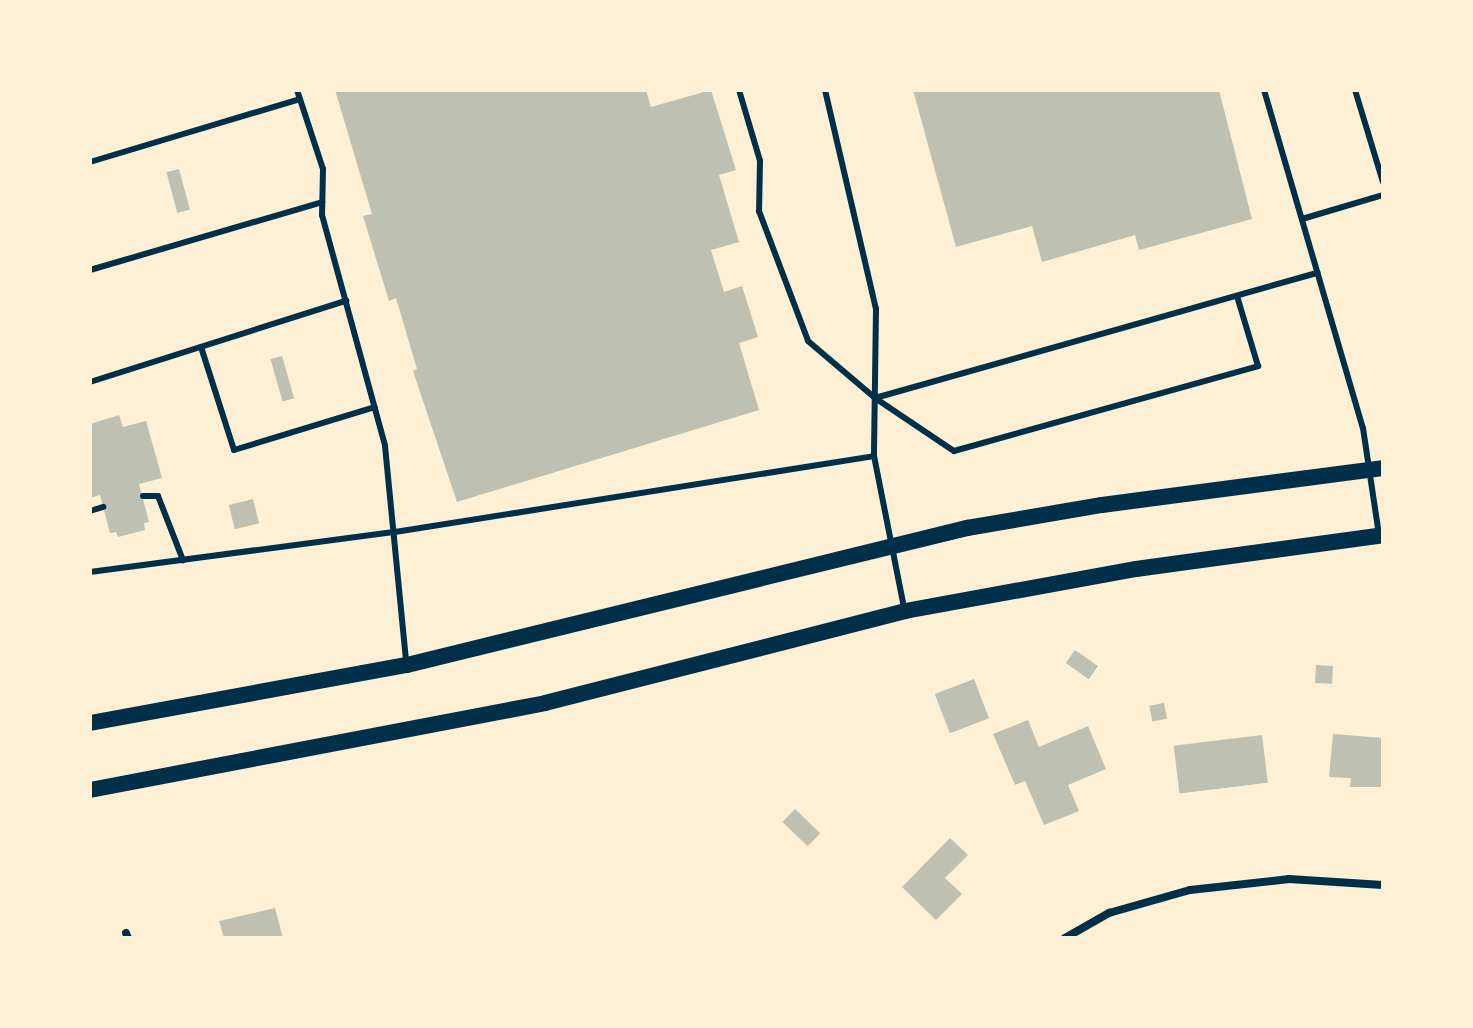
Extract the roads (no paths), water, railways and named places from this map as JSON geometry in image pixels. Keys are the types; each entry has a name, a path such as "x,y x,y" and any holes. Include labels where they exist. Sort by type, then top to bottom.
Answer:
{"main road":[{"path":"90,723 407,665 967,528 1102,505 1376,469"},
{"path":"90,790 545,703 781,640 905,611 1136,569 1381,535"}],"street":[{"path":"1065,938 1109,913 1190,890 1289,879 1383,885"}],"lane":[{"path":"297,90 323,169 322,215 385,446 407,665"},
{"path":"739,90 760,161 759,211 808,341 875,398 954,451 1258,366 1237,296"},
{"path":"825,90 876,309 874,456 905,611"},
{"path":"1264,90 1376,469 1381,535"},
{"path":"1355,90 1383,182"},
{"path":"90,162 300,99"},
{"path":"1302,219 1383,195"},
{"path":"90,270 322,202"},
{"path":"875,398 1318,273"},
{"path":"90,382 346,301"},
{"path":"201,347 234,450 375,407"},
{"path":"90,572 395,532 874,456"},
{"path":"143,496 158,496 183,560"},
{"path":"90,511 103,507"}]}
